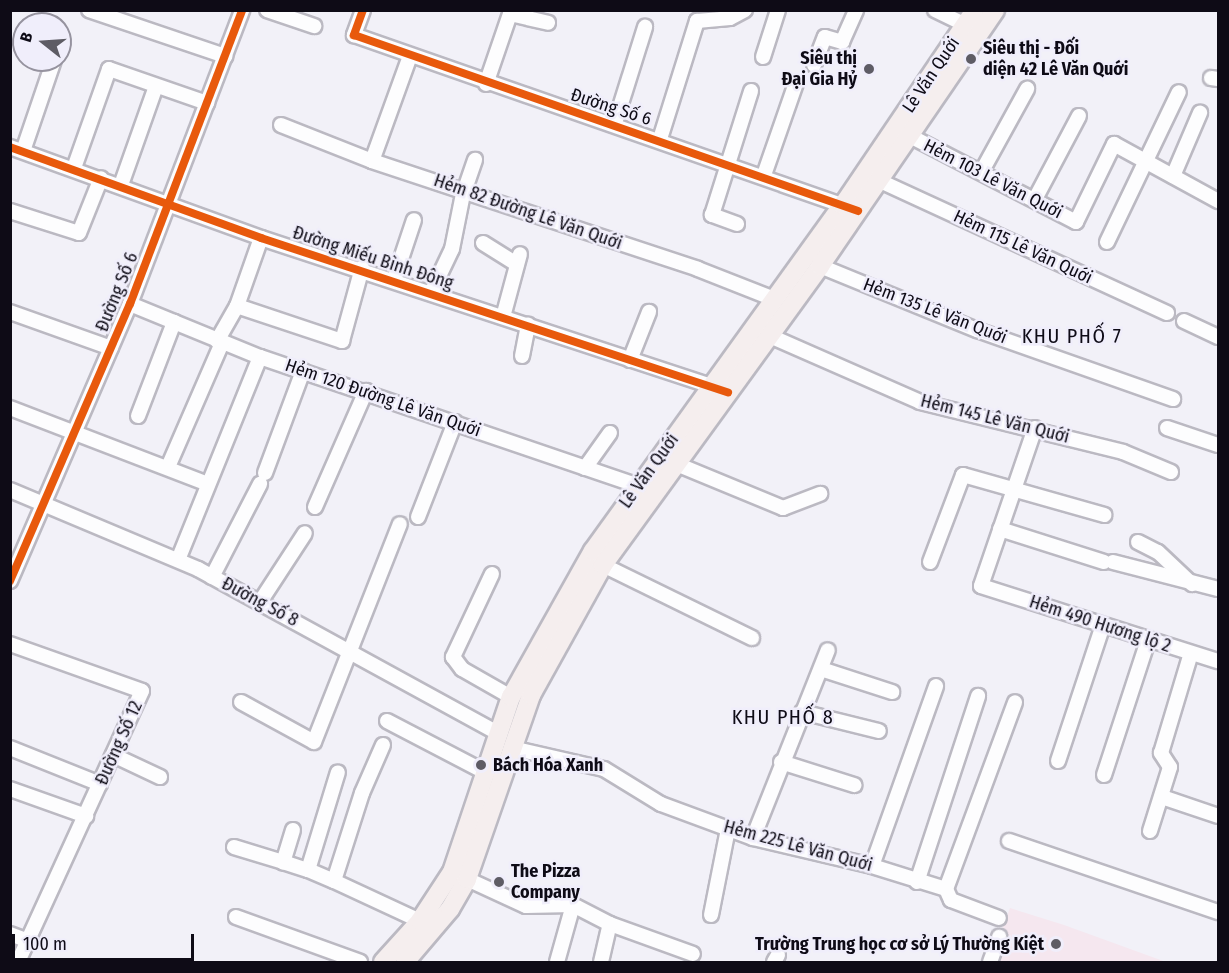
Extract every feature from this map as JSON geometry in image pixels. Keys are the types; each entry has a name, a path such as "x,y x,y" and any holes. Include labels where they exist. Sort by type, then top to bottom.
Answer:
{"main road":[{"name":"Lê Văn Quới","path":"405,963 450,909 467,879 506,741 511,697 588,560 638,486 719,389 770,336 820,266 850,208 973,22 995,10"},
{"name":"Lê Văn Quới","path":"383,963 420,921 459,857 487,773 603,565 674,463 774,299 850,208 880,181 910,136 973,22"}],"street":[{"name":"Đường Số 6","path":"10,582 77,433 130,304 242,10"},
{"path":"267,10 314,26"},
{"name":"Đường Số 6","path":"363,10 354,35 486,84 615,123 850,208"},
{"path":"660,139 697,21 730,18 745,10"},
{"path":"763,57 778,10"},
{"path":"814,64 825,38 842,42 856,10"},
{"path":"935,10 973,22"},
{"path":"94,11 225,56"},
{"path":"486,84 505,12 548,23"},
{"path":"615,123 645,27"},
{"path":"372,161 410,56"},
{"path":"74,168 109,69 207,104"},
{"path":"17,149 49,72"},
{"path":"764,175 796,83"},
{"path":"121,185 156,86"},
{"path":"982,171 1027,89"},
{"path":"737,224 712,215 751,91"},
{"path":"1107,242 1179,92"},
{"path":"1173,176 1200,113"},
{"path":"1035,199 1078,116"},
{"name":"Hẻm 82 Đường Lê Văn Quới","path":"281,125 372,161 464,189 774,299"},
{"name":"Hẻm 103 Lê Văn Quới","path":"910,136 982,171 1076,222 1114,144 1147,162"},
{"name":"Đường Miếu Bình Đông","path":"17,149 121,185 261,238 362,268 719,389"},
{"path":"431,293 452,249 464,189 475,160"},
{"path":"1147,162 1218,201"},
{"path":"10,211 79,233 101,178"},
{"name":"Hẻm 115 Lê Văn Quới","path":"880,181 1167,313"},
{"path":"394,280 414,220"},
{"path":"168,467 237,306 261,238"},
{"path":"483,243 518,259 504,317"},
{"name":"Hẻm 135 Lê Văn Quới","path":"820,266 977,330 1173,399"},
{"path":"237,306 342,341 362,268"},
{"name":"Hẻm 120 Đường Lê Văn Quới","path":"130,304 260,357 366,391 638,486"},
{"path":"10,312 111,348"},
{"path":"630,360 649,312"},
{"path":"1184,321 1218,337"},
{"path":"138,416 174,322"},
{"path":"522,356 528,326"},
{"name":"Hẻm 145 Lê Văn Quới","path":"770,336 920,402 979,419 1035,428 1123,452 1171,472"},
{"path":"177,560 260,357"},
{"path":"212,577 262,479 303,371"},
{"path":"315,507 366,391"},
{"path":"10,408 208,484"},
{"path":"418,517 455,422"},
{"path":"1035,428 1000,528 1108,562 1218,589"},
{"path":"1167,428 1218,445"},
{"path":"585,468 610,433"},
{"path":"674,463 783,508 820,494"},
{"path":"930,562 963,475 1104,515"},
{"name":"Đường Số 8","path":"10,490 212,577 350,649 506,741"},
{"path":"241,702 314,742 400,524"},
{"name":"Hẻm 490 Hương lộ 2","path":"1000,528 981,586 1218,661"},
{"path":"260,602 305,533"},
{"path":"1138,542 1158,552 1192,584"},
{"path":"603,565 752,638"},
{"path":"492,574 453,657 462,669 511,697"},
{"path":"1058,761 1103,625"},
{"path":"1104,775 1148,640"},
{"name":"Đường Số 12","path":"10,644 142,691 18,963"},
{"path":"753,838 781,762 828,650"},
{"path":"1150,831 1170,767 1161,753 1191,653"},
{"path":"820,669 892,692"},
{"path":"872,866 936,686"},
{"path":"917,882 978,696"},
{"path":"946,892 1015,702"},
{"path":"802,712 879,731"},
{"path":"387,721 487,773"},
{"name":"Hẻm 225 Lê Văn Quới","path":"506,741 604,769 661,804 753,838 872,866 946,892 999,918"},
{"path":"334,881 362,794 383,745"},
{"path":"10,748 100,784"},
{"path":"113,755 160,777"},
{"path":"781,762 854,785"},
{"path":"308,870 338,772"},
{"path":"10,789 86,816"},
{"path":"1162,797 1218,816"},
{"path":"711,915 728,829"},
{"path":"283,862 293,830"},
{"path":"1009,841 1218,912"},
{"path":"234,847 308,870 420,921"},
{"path":"467,879 526,906 573,905 610,924 693,954"},
{"path":"557,963 573,905"},
{"path":"237,917 360,963"},
{"path":"601,963 610,924"},
{"path":"10,934 28,941"},
{"path":"990,963 999,937"}],"shaded area":[{"name":"Trường Trung học cơ sở Lý Thường Kiệt","path":"1010,908 1064,925 1166,962 990,962"}],"cycle path":[{"path":"10,581 130,304 242,10"},
{"path":"363,10 354,35 858,211"},
{"path":"10,147 261,238 728,392"}],"place":[{"name":"Siêu thị - Đối diện 42 Lê Văn Quới","path":"971,59"},
{"name":"Siêu thị Đại Gia Hỷ","path":"869,69"},
{"name":"Bách Hóa Xanh","path":"481,765"},
{"name":"The Pizza Company","path":"499,882"},
{"name":"Trường Trung học cơ sở Lý Thường Kiệt","path":"1056,944"}],"district":[{"name":"KHU PHỐ 7","path":"1072,336"},
{"name":"KHU PHỐ 8","path":"783,717"}]}
